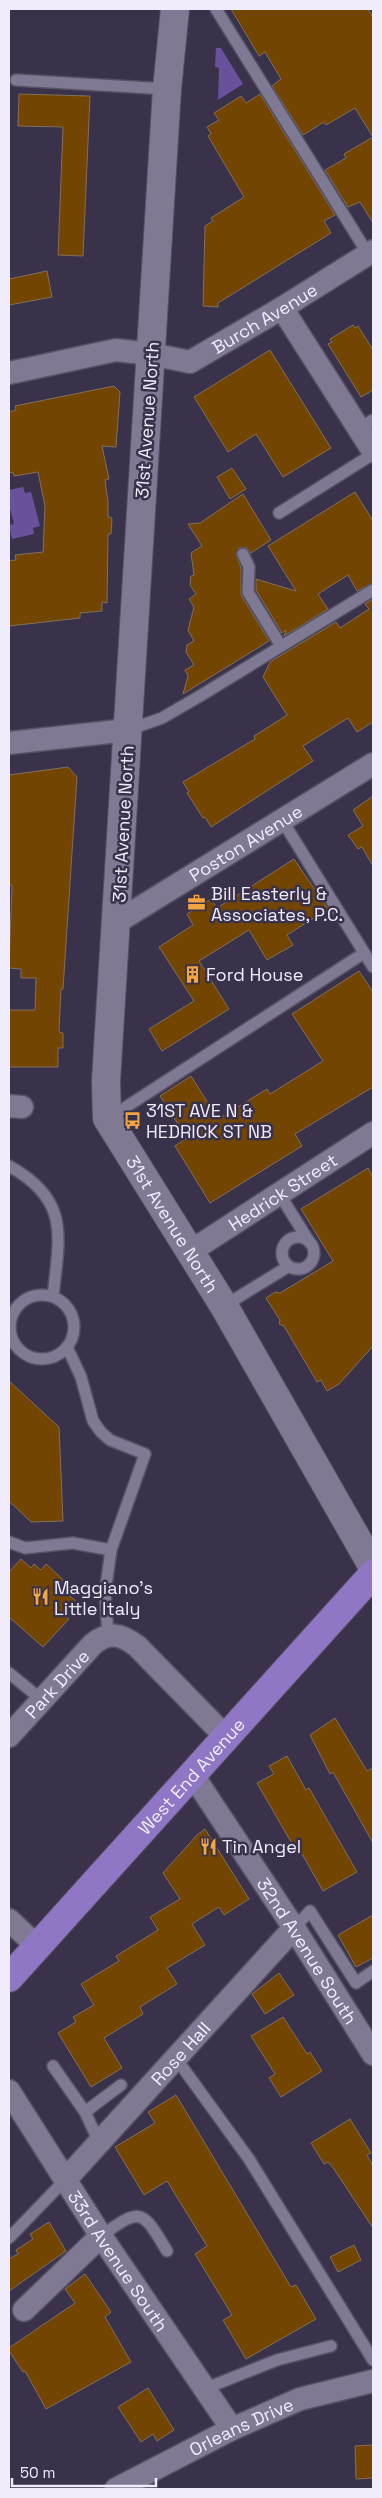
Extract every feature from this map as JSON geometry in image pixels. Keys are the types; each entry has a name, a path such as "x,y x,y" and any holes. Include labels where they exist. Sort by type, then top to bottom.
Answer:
{"main road":[{"name":"31st Avenue North","path":"175,9 167,89 106,1081 107,1118 224,1306 373,1567"},
{"name":"West End Avenue","path":"9,1978 225,1736 373,1574"}],"street":[{"name":"Burch Avenue","path":"9,373 116,350 151,354 190,362 371,253"},
{"path":"282,308 366,424 373,452"},
{"path":"9,742 128,730"},
{"name":"Poston Avenue","path":"117,922 373,764"},
{"name":"Hedrick Street","path":"191,1251 373,1133"},
{"path":"108,1634 125,1638 137,1646 225,1736"},
{"name":"Park Drive","path":"9,1736 92,1644 108,1634"},
{"name":"32nd Avenue South","path":"192,1774 294,1928 373,2054"},
{"path":"9,1920 38,1947"},
{"name":"Rose Hall","path":"66,2179 294,1928"},
{"name":"33rd Avenue South","path":"9,2091 101,2236 232,2429"},
{"path":"24,2310 101,2236"},
{"name":"Orleans Drive","path":"116,2489 232,2429 300,2399 373,2381"}],"lane":[{"path":"216,9 371,253"},
{"path":"16,80 167,89"},
{"path":"279,513 373,452"},
{"path":"243,554 249,567 248,592 281,646"},
{"path":"128,730 162,718 373,590"},
{"path":"282,820 373,967"},
{"path":"107,1118 364,953"},
{"path":"9,1166 37,1184 48,1197 54,1211 59,1240 53,1297"},
{"path":"280,1195 312,1247 314,1256 310,1264 299,1269 289,1266 282,1254 287,1242 301,1238 312,1247"},
{"path":"224,1306 289,1266"},
{"path":"42,1295 53,1297 63,1303 70,1311 74,1321 74,1332 67,1347 55,1357 35,1359 18,1348 12,1340 10,1320 22,1302 42,1295"},
{"path":"67,1347 81,1377 93,1421 101,1432 110,1440 145,1454 111,1550 105,1594 108,1634"},
{"path":"9,1542 25,1548 72,1544 111,1550"},
{"path":"9,1674 42,1700"},
{"path":"294,1928 310,1912 356,1983"},
{"path":"336,1996 373,1971"},
{"path":"175,2057 249,2159 373,2360"},
{"path":"52,2066 85,2112 99,2142"},
{"path":"85,2112 121,2085"},
{"path":"9,2238 66,2179"},
{"path":"101,2236 125,2219 134,2215 143,2217 151,2225 167,2251"},
{"path":"204,2389 277,2360 331,2346"}],"shaded area":[{"path":"216,48 221,48 243,84 218,100 219,68 215,67"},
{"path":"23,487 25,493 31,492 40,526 33,528 34,534 12,539 9,525 14,524 9,505 9,490"}],"building":[{"path":"231,9 368,9 373,17 373,137 355,108 326,125 324,122 303,135 272,86 281,79 265,52 259,56"},
{"path":"19,94 90,96 83,256 58,255 63,127 18,126"},
{"path":"260,94 335,215 324,221 331,233 218,303 218,307 203,306 205,226 213,221 211,218 244,197 208,136 211,134 207,127 219,120 214,113 241,96 246,103"},
{"path":"373,137 373,223 360,202 348,207 325,170 346,158 344,154"},
{"path":"47,271 52,297 9,305 9,279"},
{"path":"353,325 355,328 358,326 373,350 373,390 361,397 328,344 332,342 330,339"},
{"path":"270,350 331,448 283,477 256,434 228,452 194,397"},
{"path":"114,386 120,392 116,447 102,446 109,479 105,480 108,517 112,518 111,534 108,534 107,603 102,602 102,611 80,613 80,618 9,626 9,561 16,560 15,555 43,552 45,506 38,472 14,476 13,472 9,473 9,412 16,410 15,406"},
{"path":"232,468 246,489 230,499 217,477"},
{"path":"355,492 373,521 373,583 357,591 348,575 318,594 328,609 284,636 286,630 282,633 256,590 256,579 296,591 268,546"},
{"path":"243,494 271,540 251,553 247,548 240,547 236,554 241,568 241,595 269,641 183,694 188,676 185,670 194,665 186,652 187,645 194,641 188,630 194,607 189,599 196,594 190,585 191,576 194,575 191,553 202,546 188,524 200,523"},
{"path":"373,599 373,722 357,732 348,718 303,746 313,761 211,827 187,793 189,792 183,782 255,739 254,736 287,715 263,677 270,662 336,622 340,628 369,609 365,604"},
{"path":"68,767 77,777 63,989 61,989 59,1032 63,1033 63,1048 58,1048 58,1067 9,1067 9,1010 35,1010 36,978 21,978 21,969 9,968 12,885 9,885 9,775"},
{"path":"373,796 373,866 362,847 358,849 348,835 363,826 353,810"},
{"path":"294,859 328,909 287,935 293,945 267,960 249,930 199,961 229,1009 162,1051 149,1029 194,1001 159,947 193,925 187,914 211,899 217,908"},
{"path":"359,971 373,992 373,1087 295,1134 302,1146 210,1203 175,1146 187,1138 160,1096 191,1076 218,1119 267,1089 270,1094 323,1061 292,1014"},
{"path":"368,1168 373,1177 373,1346 339,1384 327,1391 321,1380 317,1382 284,1326 279,1324 280,1320 266,1298 275,1292 280,1293 333,1261 301,1209"},
{"path":"9,1381 59,1427 63,1521 31,1522 9,1501"},
{"name":"Maggiano's Little Italy","path":"21,1559 31,1568 34,1564 41,1570 46,1564 69,1585 64,1591 78,1603 66,1617 69,1619 43,1647 9,1617 9,1572"},
{"path":"335,1718 367,1771 373,1768 373,1843 333,1772 330,1774 310,1735"},
{"path":"287,1756 306,1790 309,1788 357,1872 323,1891 301,1852 298,1854 257,1783 274,1774 269,1766"},
{"path":"205,1829 249,1899 224,1915 219,1907 192,1924 205,1945 167,1968 177,1984 140,2007 143,2014 104,2038 122,2068 91,2087 58,2033 76,2022 73,2017 94,2005 81,1984 119,1961 116,1956 158,1930 150,1917 180,1899 163,1873 197,1835"},
{"path":"373,1915 373,1958 356,1967 338,1935"},
{"path":"279,1973 294,1995 265,2014 252,1994"},
{"path":"283,2017 307,2054 310,2052 322,2071 281,2097 269,2078 275,2074 251,2036"},
{"path":"176,2095 291,2287 296,2285 316,2319 246,2359 223,2320 232,2315 195,2254 207,2246 167,2181 144,2195 115,2147 155,2123 148,2112"},
{"path":"350,2119 371,2153 367,2155 373,2166 373,2228 334,2169 328,2162 324,2164 311,2143"},
{"path":"49,2222 66,2251 9,2291 9,2259 18,2254 16,2250 33,2239 30,2234"},
{"path":"354,2245 361,2260 338,2272 330,2257"},
{"path":"85,2274 111,2312 105,2317 131,2362 46,2409 25,2371 23,2372 9,2351 9,2348 75,2303 65,2289"},
{"path":"148,2388 174,2430 157,2441 153,2434 141,2442 118,2407"},
{"path":"373,2445 373,2478 356,2479 355,2446"}],"place":[{"name":"Bill Easterly & Associates, P.C.","path":"197,903"},
{"name":"Ford House","path":"192,974"},
{"name":"31ST AVE N & HEDRICK ST NB","path":"132,1120"},
{"name":"Maggiano's Little Italy","path":"40,1597"},
{"name":"Tin Angel","path":"208,1846"}]}
